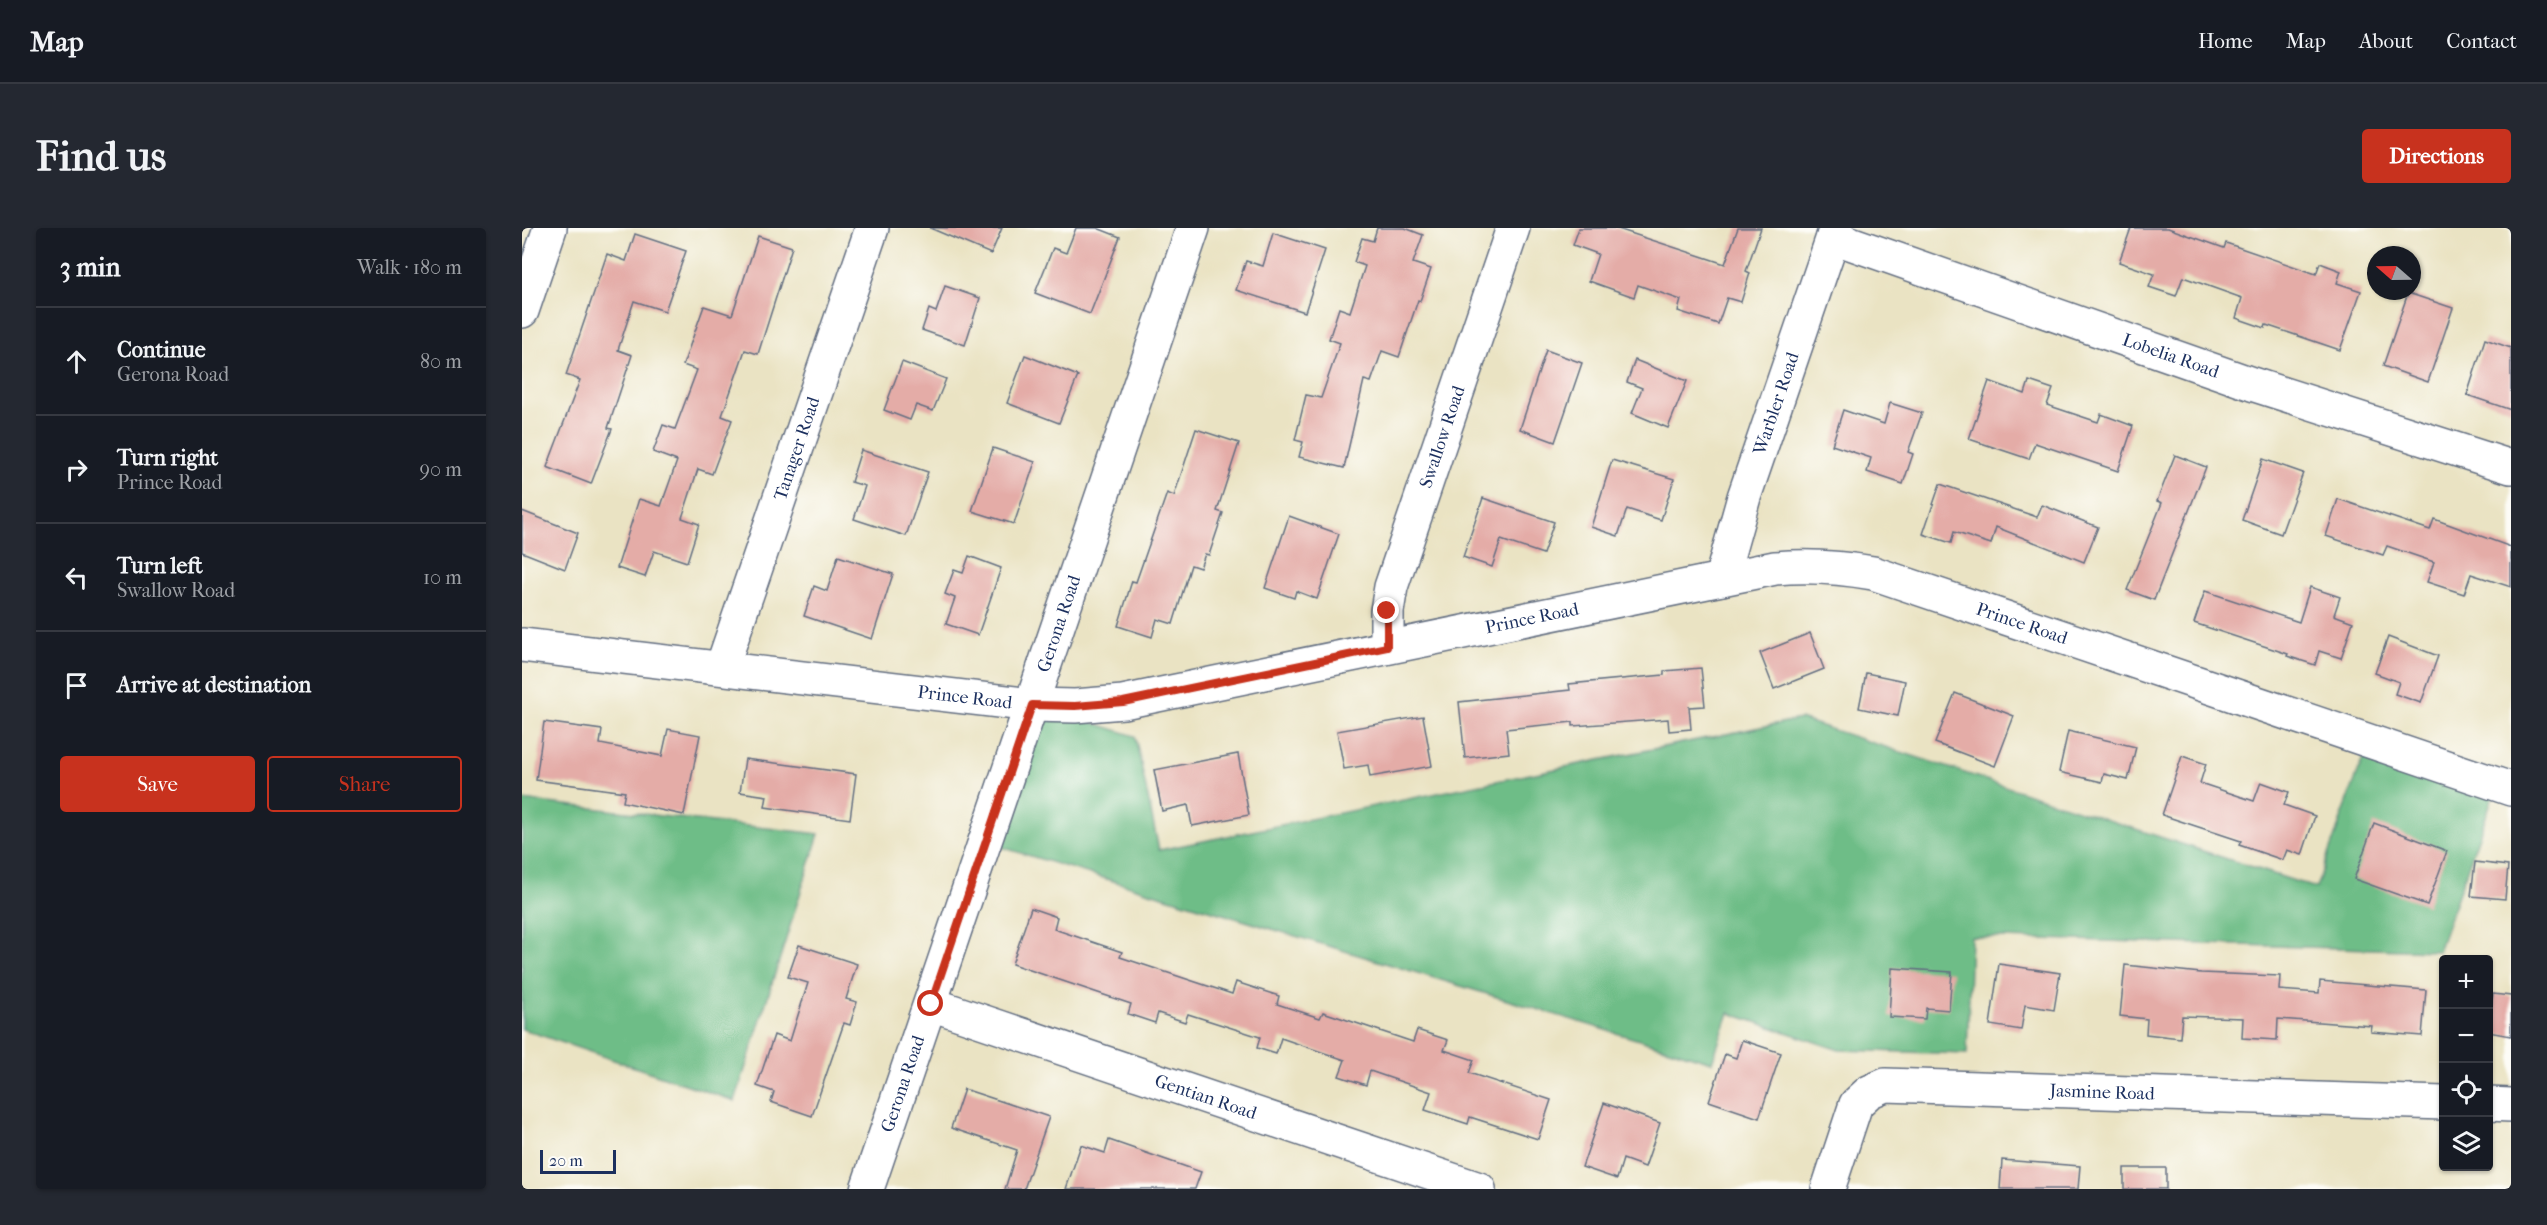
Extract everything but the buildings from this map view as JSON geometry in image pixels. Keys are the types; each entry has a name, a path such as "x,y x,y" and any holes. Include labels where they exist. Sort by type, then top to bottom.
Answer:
{"street":[{"path":"522,311 550,228"},
{"name":"Tanager Road","path":"722,667 872,228"},
{"name":"Gerona Road","path":"867,1189 1193,228"},
{"name":"Swallow Road","path":"1387,647 1387,611 1391,587 1513,228"},
{"name":"Lobelia Road","path":"1835,233 2252,384 2511,467"},
{"name":"Warbler Road","path":"1721,579 1744,497 1835,233"},
{"name":"Prince Road","path":"522,645 1032,705 1075,706 1123,702 1775,568 1808,566 1840,568 1873,573 2511,789"},
{"name":"Gentian Road","path":"931,1004 1479,1189"},
{"name":"Jasmine Road","path":"1828,1189 1857,1104 1869,1092 1885,1085 2439,1103"},
{"path":"2493,1104 2511,1105"}],"green space":[{"path":"1031,703 1135,736 1159,850 1800,719 2316,888 2370,739 2497,785 2438,951 1971,937 1967,1054 1839,1050 1729,1013 1712,1062 991,844"},
{"path":"522,800 819,834 735,1101 522,1029"}],"route":[{"path":"931,1004 1032,705 1075,706 1123,702 1387,647 1387,611"}]}
